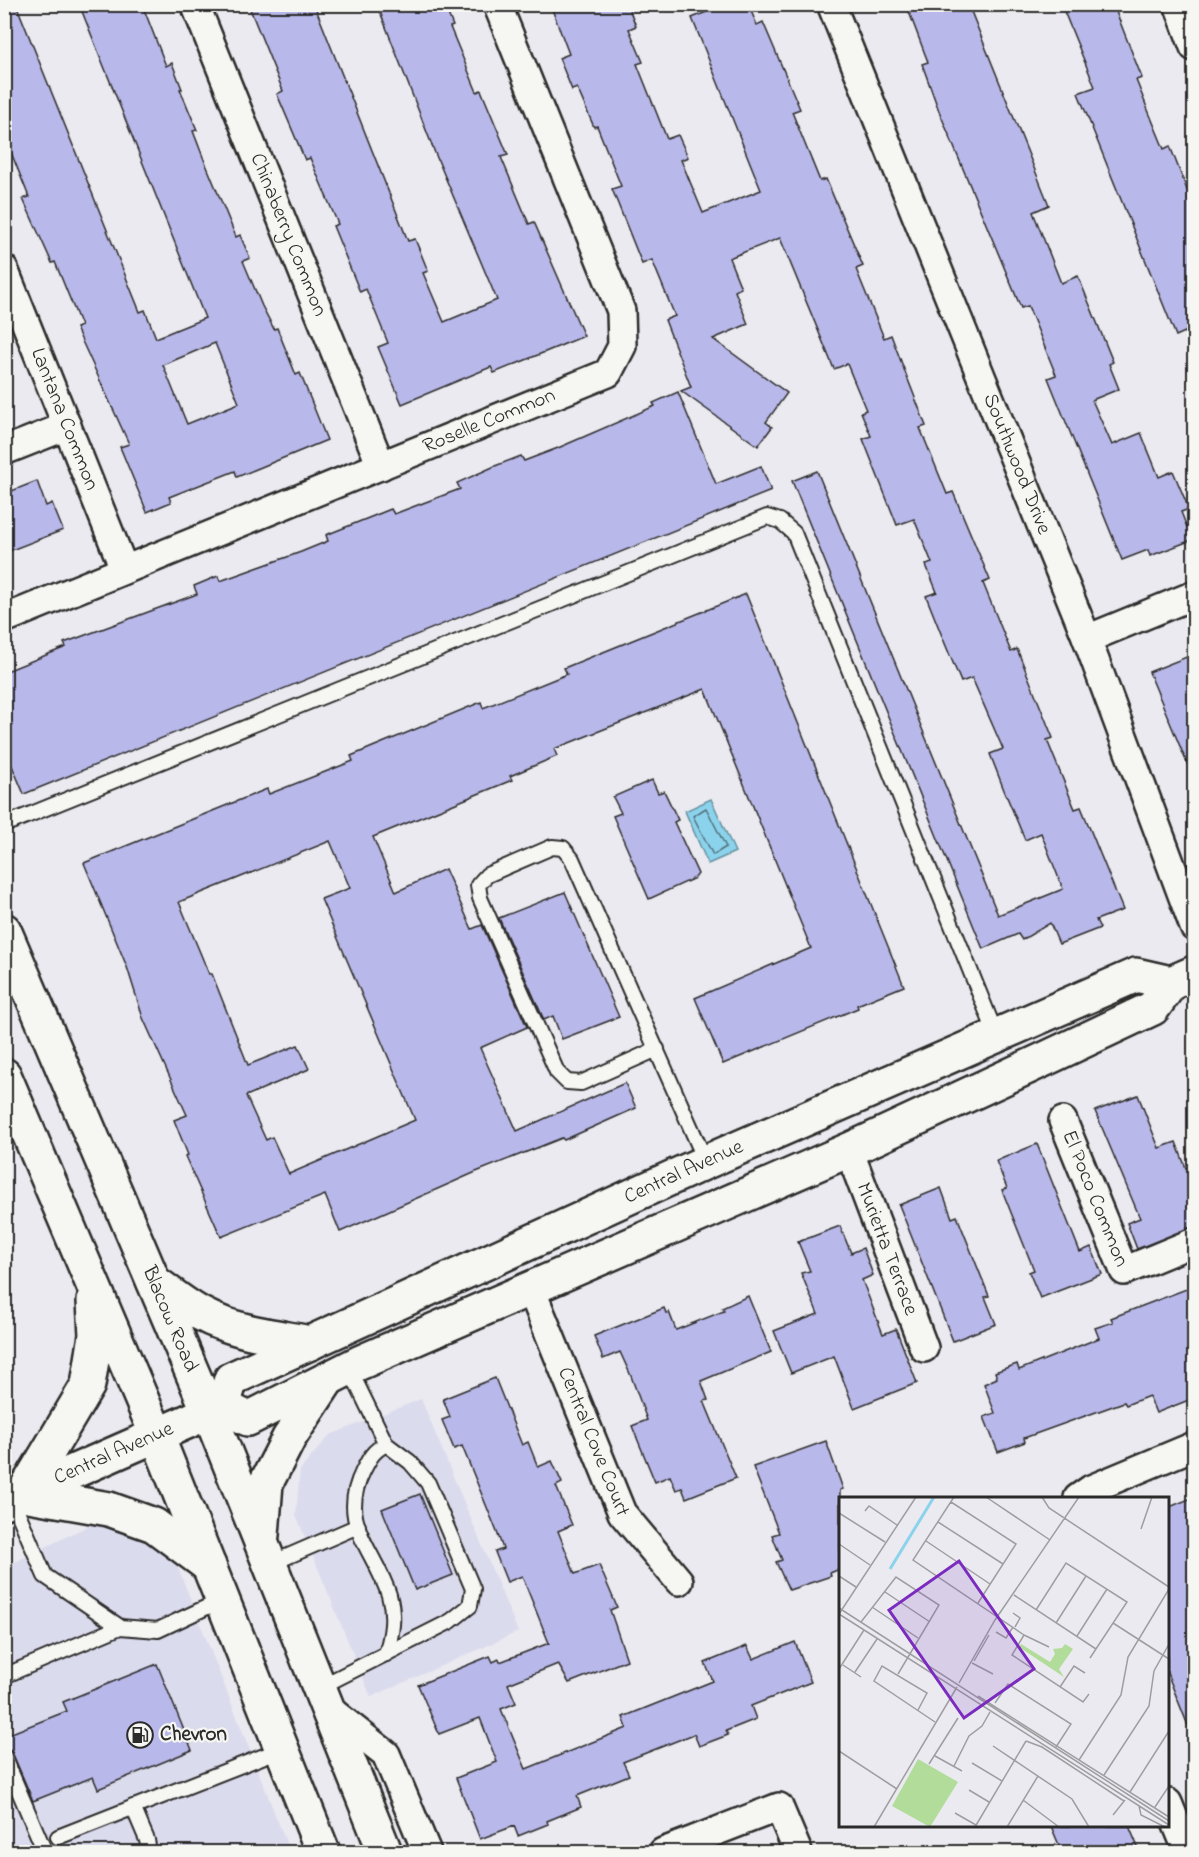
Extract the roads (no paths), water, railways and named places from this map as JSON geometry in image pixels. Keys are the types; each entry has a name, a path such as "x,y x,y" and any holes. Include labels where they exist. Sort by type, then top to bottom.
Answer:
{"main road":[{"name":"Blacow Road","path":"4,930 154,1282 216,1409 266,1553 385,1852"},
{"name":"Central Avenue","path":"216,1409 231,1379 706,1162 1136,975 1183,978"},
{"name":"Central Avenue","path":"13,1498 216,1409 248,1419 338,1373 849,1150 1153,1008 1183,978"},
{"path":"4,1075 156,1434 323,1852"},
{"path":"154,1282 201,1314 220,1322 244,1331 310,1343"},
{"path":"93,1284 96,1335 87,1385 13,1498 109,1509 154,1525 209,1566"},
{"path":"266,1553 266,1483 289,1438 338,1373"}],"street":[{"name":"Chinaberry Common","path":"195,4 381,466"},
{"name":"Roselle Common","path":"4,619 608,373 621,346 621,311 497,4"},
{"name":"Southwood Drive","path":"831,4 1087,639 1194,927"},
{"path":"1178,4 1194,47"},
{"name":"Lantana Common","path":"4,269 124,569"},
{"path":"4,452 67,426"},
{"path":"1087,639 1194,595"},
{"name":"El Poco Common","path":"1062,1121 1124,1271 1194,1242"},
{"name":"Murietta Terrace","path":"849,1150 924,1348"},
{"name":"Central Cove Court","path":"531,1289 622,1513 679,1581"},
{"path":"1079,1497 1091,1489 1194,1446"},
{"name":"Blacow Road","path":"325,1698 386,1754 427,1852"},
{"path":"663,1852 779,1807 798,1852"},
{"path":"1169,1808 1188,1852"}],"lane":[{"path":"4,825 767,517 780,521 794,533 997,1037"},
{"path":"657,1049 581,1083 567,1082 557,1072 480,898 478,885 487,875 552,846 563,848 572,859 657,1049 706,1162"},
{"path":"325,1698 386,1654 451,1621 470,1606 473,1589 428,1483 410,1462 387,1444 338,1373"},
{"path":"386,1654 393,1629 389,1596 353,1515 355,1487 373,1451 387,1444"},
{"path":"13,1498 45,1576 120,1627"},
{"path":"266,1553 358,1526"},
{"path":"4,1676 120,1627 158,1630 222,1600"},
{"path":"58,1837 282,1749"},
{"path":"4,1756 45,1852"},
{"path":"133,1808 147,1840 149,1852"}],"water":[{"path":"711,799 735,852 708,864 685,811"}],"place":[{"name":"Chevron","path":"140,1735"}]}
